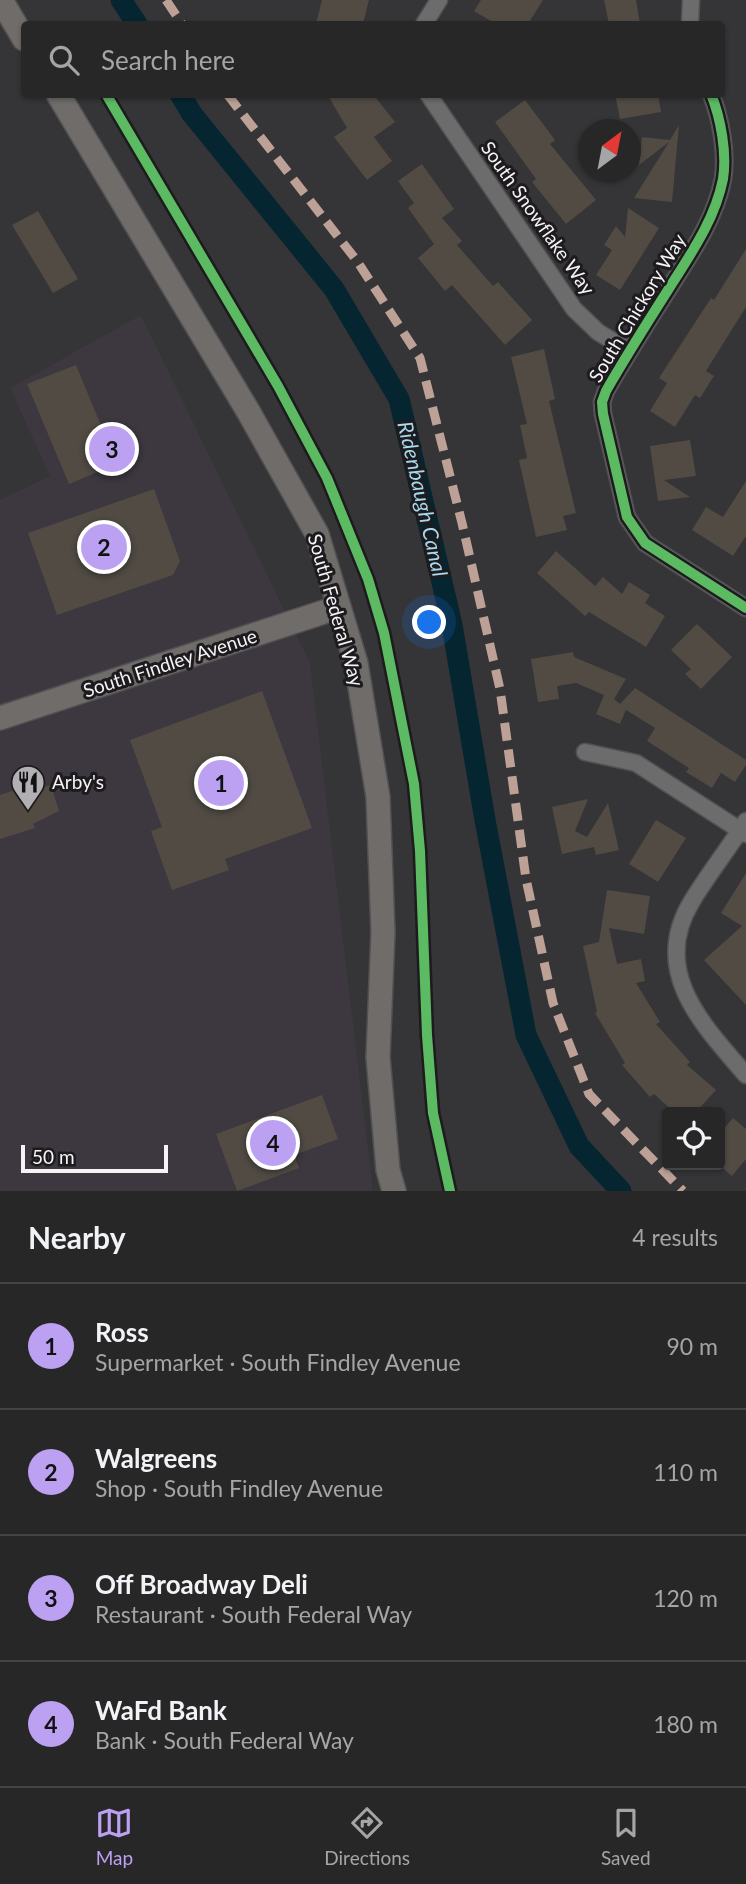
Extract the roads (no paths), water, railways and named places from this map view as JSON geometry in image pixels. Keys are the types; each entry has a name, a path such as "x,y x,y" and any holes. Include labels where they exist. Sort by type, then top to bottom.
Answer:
{"main road":[{"path":"1,0 21,33"},
{"name":"South Federal Way","path":"60,98 317,534 356,663 378,796 383,932 378,1058 388,1170 394,1191"},
{"name":"South Findley Avenue","path":"0,718 339,607"}],"street":[{"path":"426,21 439,0"},
{"path":"690,21 691,0"},
{"name":"South Snowflake Way","path":"431,98 575,309 598,332 629,351"},
{"name":"South Chickory Way","path":"713,98 722,144 723,178 713,211 699,241 629,351 602,402 628,517 645,543 746,608"},
{"path":"585,752 636,763 744,828 690,904 676,949 678,972 687,999 704,1026 746,1075"}],"waterway":[{"name":"Ridenbaugh Canal","path":"121,0 135,21"},
{"name":"Ridenbaugh Canal","path":"182,98 192,114 334,289 399,399 452,625 485,820 526,1035 579,1146 621,1191"}],"place":[{"name":"Off Broadway Deli","path":"112,449"},
{"name":"Walgreens","path":"104,547"},
{"name":"Ross","path":"221,783"},
{"name":"Arby's","path":"28,812"},
{"name":"WaFd Bank","path":"273,1143"}]}
